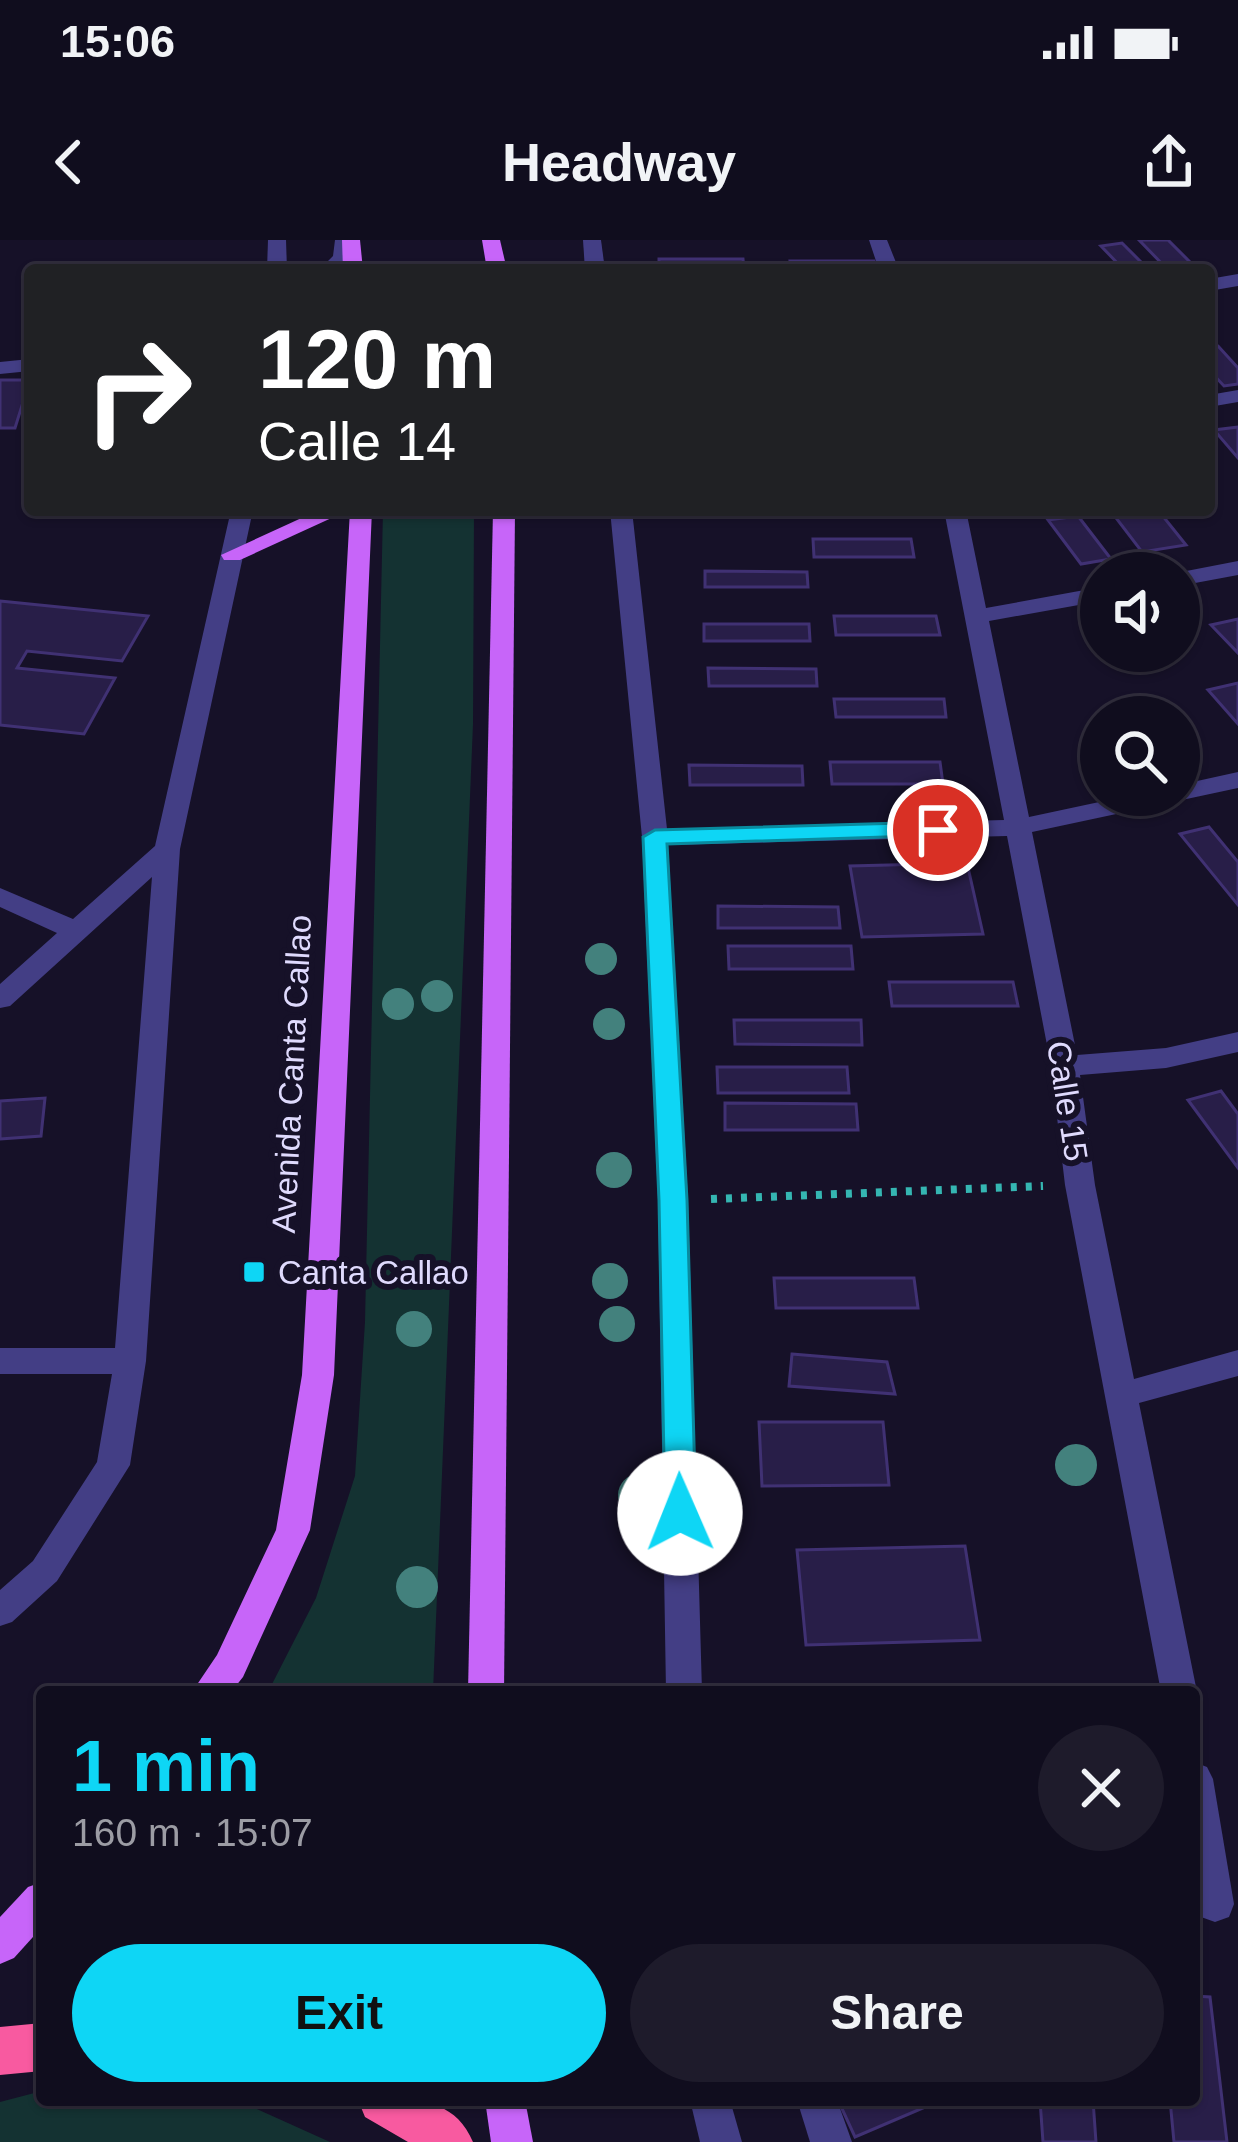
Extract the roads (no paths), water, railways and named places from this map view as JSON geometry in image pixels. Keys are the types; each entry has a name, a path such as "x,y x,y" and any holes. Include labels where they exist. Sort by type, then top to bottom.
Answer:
{"highway":[{"path":"0,2051 36,2048"},
{"path":"396,2106 448,2142"}],"main road":[{"path":"232,554 324,516"},
{"name":"Avenida Canta Callao","path":"215,1686 230,1666 292,1530 318,1375 361,516"},
{"path":"486,1686 504,516"},
{"path":"0,1945 36,1906"},
{"path":"506,2106 512,2142"}],"street":[{"path":"0,1612 45,1571 113,1466 130,1360 167,849 241,516"},
{"path":"622,516 655,837 673,1200 684,1686"},
{"name":"Calle 15","path":"956,516 1065,1066 1080,1185 1178,1686"},
{"path":"1200,575 1238,568"},
{"path":"974,617 1080,598"},
{"path":"1200,788 1238,780"},
{"path":"655,837 1015,828 1080,814"},
{"path":"0,999 80,932 167,849"},
{"path":"0,896 80,932"},
{"path":"1065,1066 1166,1058 1238,1042"},
{"path":"0,1361 130,1360"},
{"path":"1122,1395 1238,1363"},
{"path":"1200,1813 1216,1904"},
{"path":"712,2106 722,2142"},
{"path":"819,2106 831,2142"}],"place":[{"name":"Canta Callao","path":"254,1272"}]}
